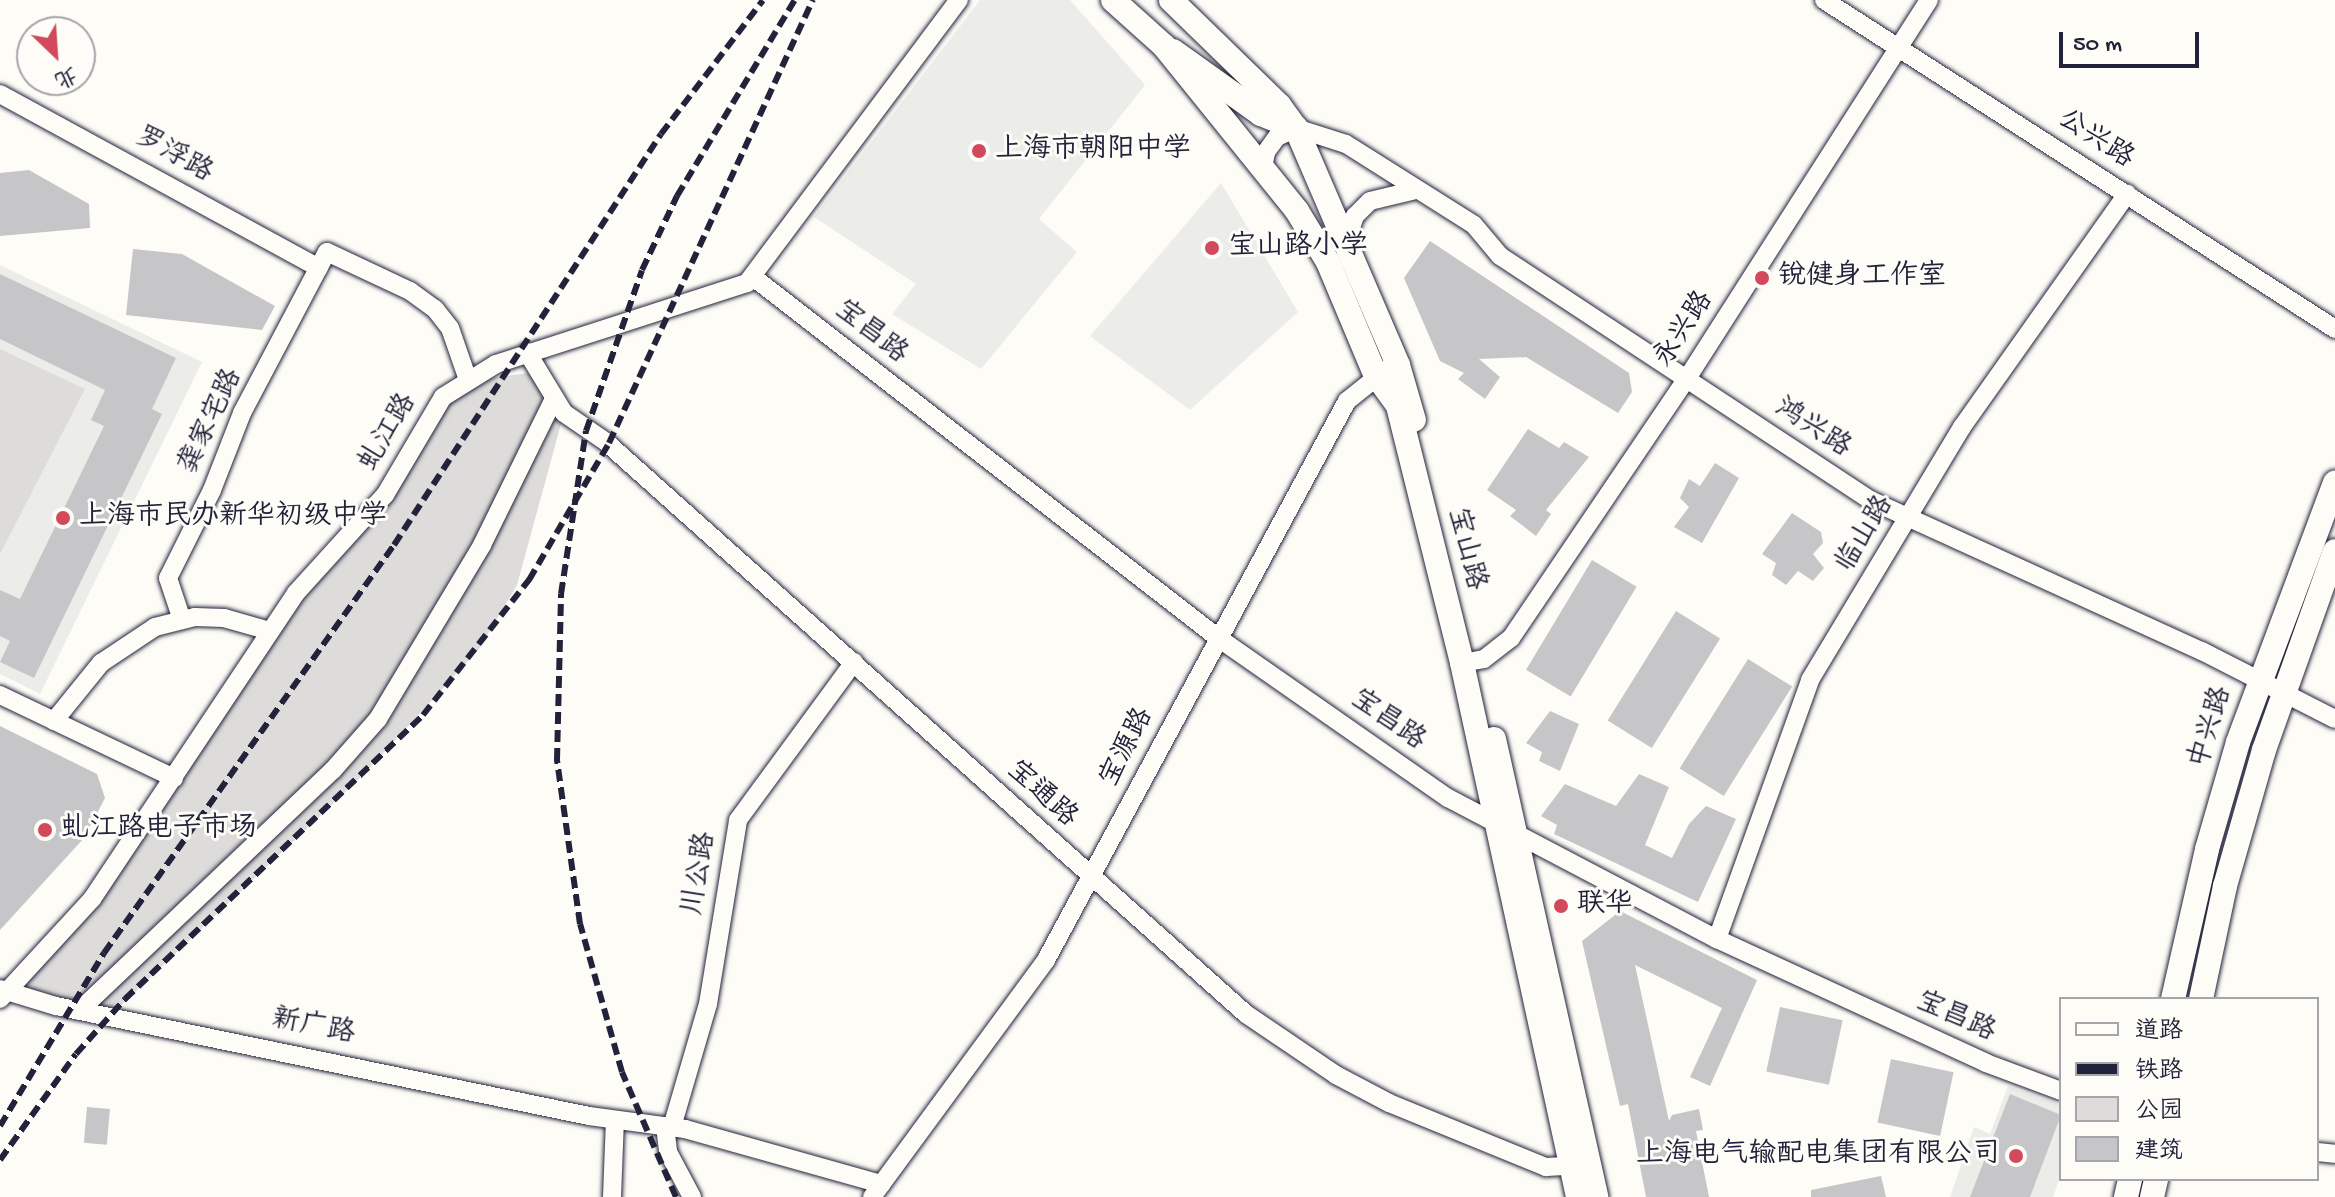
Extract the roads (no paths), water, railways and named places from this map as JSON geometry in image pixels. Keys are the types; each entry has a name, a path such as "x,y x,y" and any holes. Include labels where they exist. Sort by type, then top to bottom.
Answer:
{"main road":[{"name":"宝山路","path":"1113,0 1164,46 1263,168 1328,262 1375,374 1398,406 1470,662"},
{"name":"宝山路","path":"1171,0 1279,105 1296,128 1398,365 1470,662 1504,830 1581,1166 1596,1197"},
{"path":"1164,46 1261,114 1296,128"},
{"name":"中兴路","path":"2173,997 2207,849 2258,681 2335,483"},
{"name":"中兴路","path":"2201,997 2235,846 2281,693 2335,551"},
{"name":"宝山路","path":"1578,1197 1581,1166"}],"street":[{"name":"虬江路","path":"2,994 92,899 270,631 313,572 385,495 433,410 467,377 527,352 721,296 753,277 959,0"},
{"name":"公兴路","path":"1824,0 2335,329"},
{"name":"永兴路","path":"1470,662 1511,638 1686,380 1929,0"},
{"name":"罗浮路","path":"0,94 323,260 428,302 450,328 467,377"},
{"path":"1263,168 1266,152 1277,137 1296,128"},
{"name":"鸿兴路","path":"1296,128 1346,144 1474,225 1500,256 1686,380 1908,520 2335,719"},
{"path":"1346,242 1355,216 1370,201 1416,190"},
{"name":"临山路","path":"1717,939 1810,680 1997,373 2127,194"},
{"name":"龚家宅路","path":"181,617 168,578 242,413 323,260"},
{"name":"宝昌路","path":"753,277 1217,637 1448,798 1717,939 1974,1057 2059,1090"},
{"name":"宝通路","path":"527,352 553,401 606,442 854,662 1227,999 1336,1075 1529,1161 1581,1166"},
{"name":"宝源路","path":"876,1190 1032,983 1347,401 1375,374 1398,365"},
{"path":"79,1011 333,770 378,719 482,545 553,401"},
{"path":"54,721 74,691 109,656 155,627 181,617 224,618 270,631"},
{"name":"川公路","path":"668,1127 708,1004 738,820 854,662"},
{"path":"0,695 174,778"},
{"path":"0,1010 2,994"},
{"name":"新广路","path":"2,994 615,1120 668,1127 876,1190"},
{"path":"612,1197 615,1120"},
{"path":"668,1127 668,1152 692,1197"}],"railway":[{"path":"0,1126 104,953 394,545 661,134 763,0"},
{"path":"676,1197 622,1072 580,924 557,760 561,594 586,431 642,270 677,196 795,0"},
{"path":"0,1160 76,1054 125,999 423,715 529,580 609,443 813,0"}],"place":[{"name":"上海市朝阳中学","path":"979,151"},
{"name":"宝山路小学","path":"1212,248"},
{"name":"锐健身工作室","path":"1762,278"},
{"name":"上海市民办新华初级中学","path":"63,518"},
{"name":"虬江路电子市场","path":"45,830"},
{"name":"联华","path":"1561,906"},
{"name":"上海电气输配电集团有限公司","path":"2016,1156"}]}
